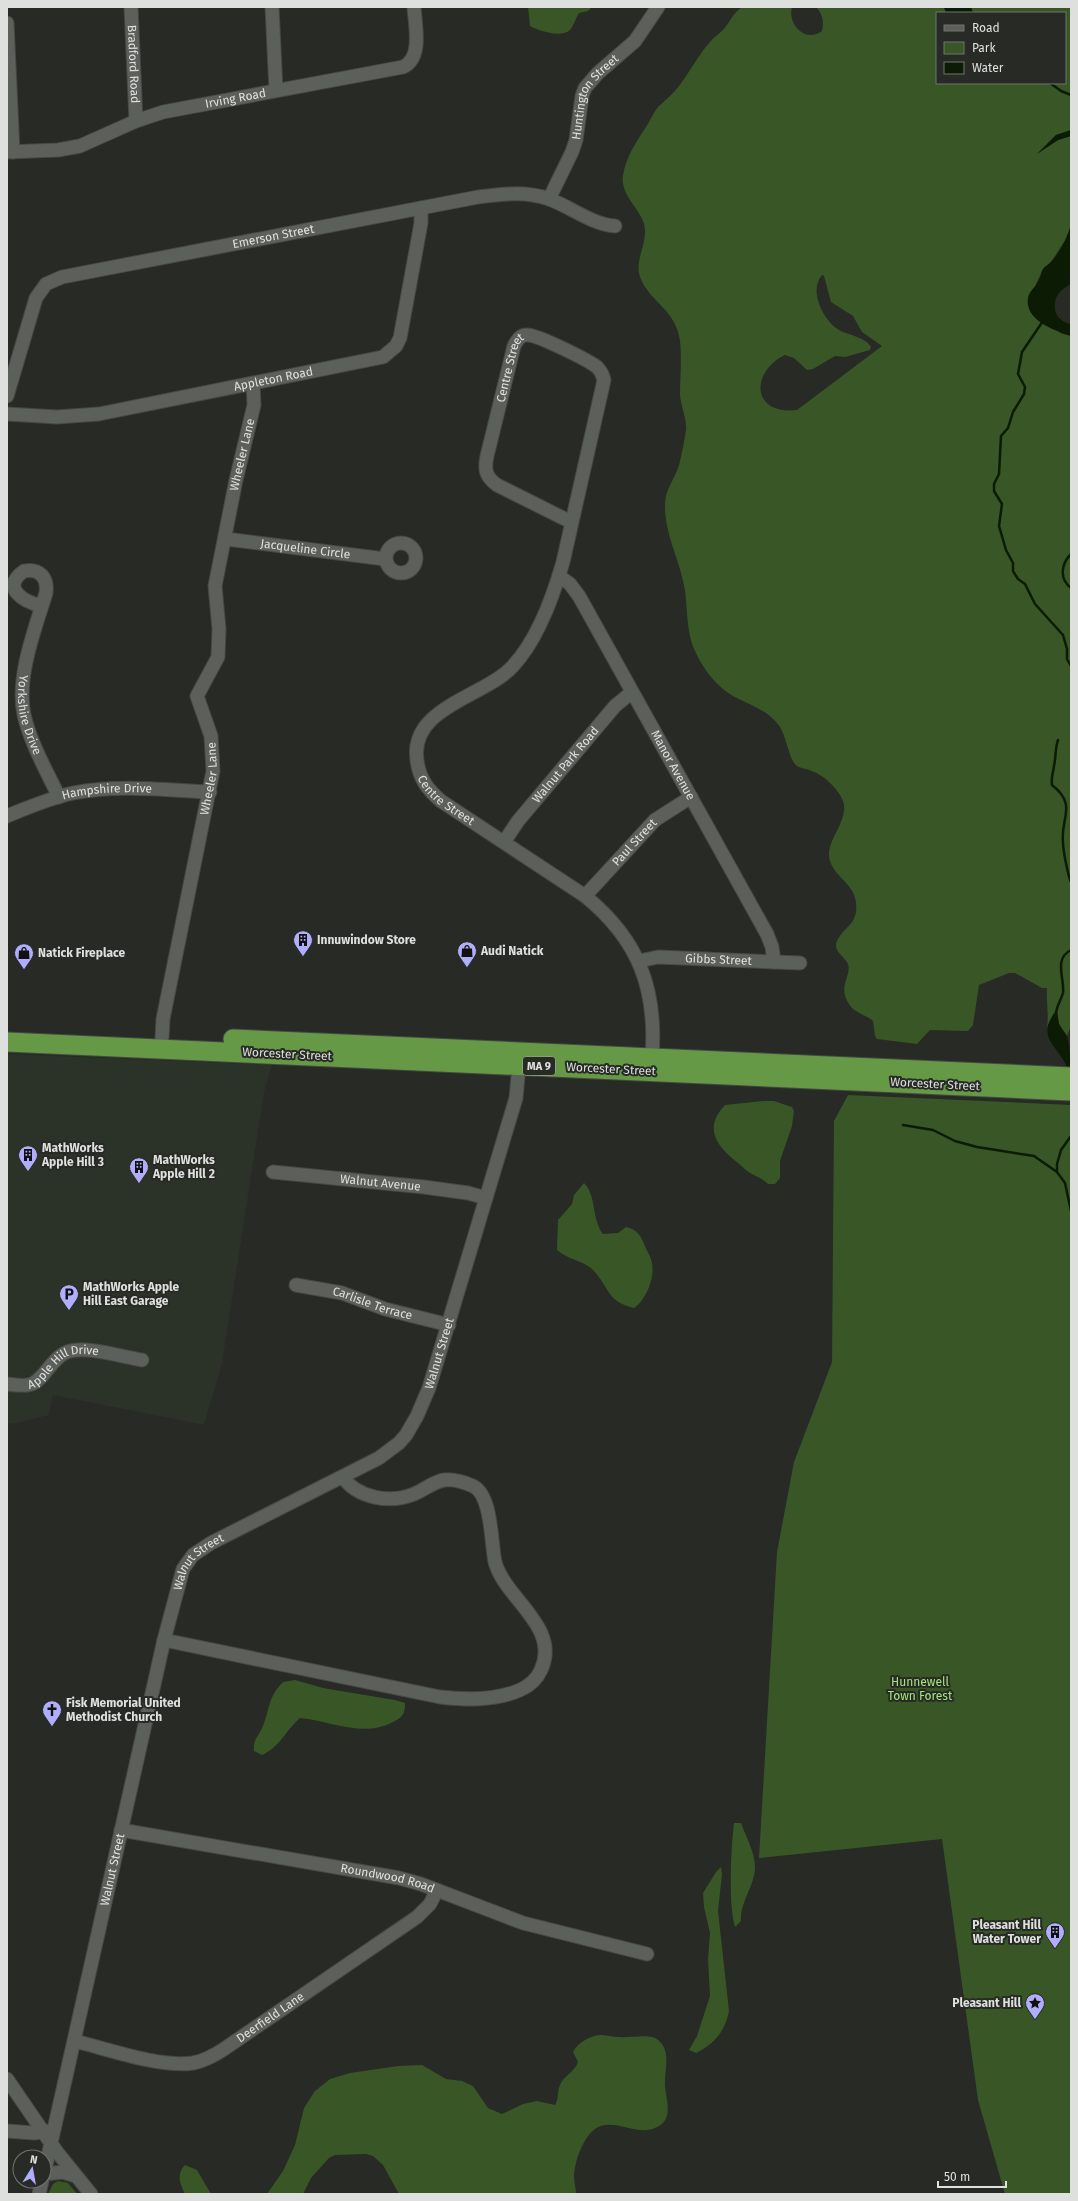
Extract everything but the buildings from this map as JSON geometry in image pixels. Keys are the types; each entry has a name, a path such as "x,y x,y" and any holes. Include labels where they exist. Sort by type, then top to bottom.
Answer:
{"highway":[{"name":"Worcester Street","path":"7,1031 162,1038 266,1039 1071,1077"},
{"name":"Worcester Street","path":"7,1042 1071,1091"}],"street":[{"name":"Bradford Road","path":"131,7 136,120"},
{"path":"272,7 276,90"},
{"name":"Irving Road","path":"10,152 58,150 80,146 136,120 163,112 409,64 413,60 416,48 414,7"},
{"name":"Huntington Street","path":"549,199 572,152 576,140 582,96 585,88 598,73 634,41 658,7"},
{"path":"7,23 10,152"},
{"name":"Emerson Street","path":"7,396 36,298 40,290 53,280 62,277 421,208 503,194 525,194 549,199 595,221 615,226"},
{"name":"Appleton Road","path":"7,414 57,417 86,415 253,384 383,357 393,349 400,338 421,223 421,208"},
{"name":"Centre Street","path":"571,522 498,485 490,480 486,474 487,456 514,346 520,337 526,335 533,335 592,364 602,373 604,380 559,576 533,635 514,666 496,682 438,713 425,727 418,746 418,768 421,777 432,793 585,896 604,912 620,931 639,961 651,1004 654,1030 652,1057"},
{"name":"Wheeler Lane","path":"162,1038 163,1019 210,792 213,770 212,746 198,696 199,690 210,674 218,657 219,629 215,586 226,539 236,480 254,405 253,384"},
{"name":"Jacqueline Circle","path":"226,539 385,559"},
{"name":"Manor Avenue","path":"559,576 574,589 691,797 767,934 772,947 774,962"},
{"name":"Yorkshire Drive","path":"42,606 24,670 23,704 31,736 59,797"},
{"name":"Walnut Park Road","path":"504,842 518,821 615,706 632,692"},
{"name":"Hampshire Drive","path":"7,816 59,797 86,791 116,789 210,792"},
{"name":"Paul Street","path":"585,896 655,820 691,797"},
{"name":"Gibbs Street","path":"639,961 658,957 800,963"},
{"name":"Walnut Street","path":"50,2149 164,1640 179,1581 184,1569 193,1555 228,1534 379,1458 398,1444 406,1435 417,1416 428,1388 449,1325 516,1098 519,1065"},
{"name":"Walnut Avenue","path":"273,1172 468,1193 486,1198"},
{"name":"Carlisle Terrace","path":"296,1285 342,1293 385,1309 449,1325"},
{"name":"Apple Hill Drive","path":"7,1384 29,1385 35,1383 55,1359 68,1352 76,1350 94,1351 142,1360"},
{"path":"164,1640 440,1697 467,1699 501,1696 528,1686 540,1672 544,1664 546,1655 544,1640 536,1624 507,1587 498,1570 486,1504 481,1492 471,1485 449,1480 436,1482 406,1497 385,1498 357,1490 350,1486 343,1477"},
{"name":"Roundwood Road","path":"121,1830 393,1877 437,1890 523,1923 647,1954"},
{"name":"Deerfield Lane","path":"74,2041 166,2063 183,2064 205,2059 224,2049 417,1917 430,1904 437,1890"},
{"path":"7,2079 44,2131 51,2144 91,2194"},
{"path":"7,2131 30,2133 44,2131"},
{"path":"52,2173 63,2172 76,2176"}],"shaded area":[{"path":"7,1054 272,1065 264,1093 222,1364 204,1425 53,1395 49,1415 13,1424 7,1423"}],"green space":[{"path":"528,7 592,7 588,11 579,13 570,30 556,34 544,32 530,26"},
{"path":"742,7 792,7 791,14 795,26 804,33 810,35 822,31 822,18 816,7 944,7 946,12 936,12 936,84 1066,84 1066,12 973,12 971,7 1071,7 1071,130 1056,135 1038,153 1058,140 1071,136 1071,225 1066,239 1051,262 1043,269 1035,286 1060,333 1071,336 1071,1026 1067,1036 1062,1030 1054,1013 1047,1028 1047,988 1042,988 1015,973 1009,973 979,985 973,1025 968,1031 930,1030 917,1044 877,1039 875,1036 873,1021 851,1007 846,998 844,987 849,968 848,964 836,947 836,943 841,934 851,924 856,910 856,903 851,889 832,866 829,852 830,846 844,814 843,801 835,788 827,780 812,771 797,766 794,763 783,733 777,723 768,715 731,695 719,685 700,661 693,647 688,624 683,580 665,515 665,499 679,465 686,430 686,422 680,395 680,341 678,330 673,321 644,286 640,277 639,264 645,237 644,224 642,218 624,189 623,175 632,150 656,109 677,89 706,47 723,30","holes":["822,275 824,276 831,302 853,316 862,332 882,346 797,410 782,410 771,406 764,399 761,390 761,381 766,371 774,362 785,355 794,358 807,370 813,369 835,356 845,357 870,350 871,347 868,343 836,328 826,317 817,295 818,281"]},
{"name":"Hunnewell Town Forest","path":"848,1095 1071,1105 1071,2194 1005,2194 978,2100 942,1839 759,1858 777,1552 794,1462 832,1362 834,1121"},
{"path":"774,1101 792,1107 794,1111 792,1126 780,1161 780,1178 775,1184 768,1184 746,1170 730,1157 718,1143 715,1136 715,1121 718,1113 725,1105"},
{"path":"584,1183 591,1194 599,1228 603,1234 618,1233 626,1227 633,1229 640,1236 651,1259 653,1269 649,1288 642,1300 634,1308 618,1302 613,1298 599,1277 590,1267 566,1256 557,1250 558,1220 572,1204 574,1195"},
{"path":"295,1680 323,1688 395,1700 405,1703 405,1710 401,1717 393,1722 382,1727 370,1729 359,1729 300,1718 274,1748 262,1755 254,1751 255,1741 263,1726 270,1703 278,1687 283,1682"},
{"path":"734,1823 741,1823 755,1861 753,1881 743,1907 741,1921 735,1927 731,1904 731,1861"},
{"path":"721,1867 722,1874 718,1911 729,2011 722,2031 708,2046 696,2053 689,2050 697,2036 710,1996 708,1959 710,1933 704,1907 703,1893 716,1872"},
{"path":"600,2035 614,2037 648,2036 661,2042 666,2053 665,2086 668,2109 666,2119 662,2124 651,2129 638,2130 606,2125 593,2131 587,2137 579,2153 574,2176 576,2194 399,2194 383,2165 373,2156 366,2154 335,2155 329,2158 311,2178 303,2194 267,2194 283,2171 295,2145 304,2108 315,2091 330,2079 350,2073 398,2066 422,2065 446,2079 462,2081 473,2086 488,2108 502,2114 523,2104 537,2101 555,2105 562,2082 574,2069 578,2062 573,2052 575,2048 585,2040"},
{"path":"185,2165 197,2170 211,2194 185,2194 180,2183 180,2172"},
{"path":"58,2181 68,2183 77,2194 48,2194 52,2189 53,2184"}],"water":[{"path":"944,7 971,7 973,12 946,12"},
{"path":"1071,130 1071,136 1058,140 1037,154 1056,135"},
{"path":"1071,225 1071,283 1058,294 1055,301 1055,310 1056,314 1062,321 1071,324 1071,336 1049,328 1036,318 1031,313 1028,306 1028,298 1040,279 1043,269 1054,259 1060,250"},
{"path":"1057,1010 1059,1024 1067,1036 1071,1067 1067,1067 1050,1040 1048,1034 1050,1019"}],"waterway":[{"path":"1051,84 1061,91 1071,95"},
{"path":"1043,321 1022,352 1018,374 1025,387 1024,394 1013,412 1008,428 1001,436 999,474 994,484 994,491 1002,504 999,526 1006,550 1013,563 1013,571 1018,579 1025,584 1035,604 1063,635 1067,649 1067,659 1071,666"},
{"path":"1071,554 1063,567 1063,576 1071,588"},
{"path":"1058,740 1052,785 1060,792 1066,806 1063,846 1071,882"},
{"path":"1056,1013 1063,993 1061,970 1062,959 1071,950"},
{"path":"903,1125 933,1130 955,1141 977,1147 1034,1156 1057,1172"},
{"path":"1071,1136 1061,1150 1057,1164 1057,1172 1065,1183 1071,1211"}],"place":[{"name":"Innuwindow Store","path":"303,957"},
{"name":"Audi Natick","path":"467,968"},
{"name":"Natick Fireplace","path":"24,970"},
{"name":"MathWorks Apple Hill 3","path":"28,1172"},
{"name":"MathWorks Apple Hill 2","path":"139,1184"},
{"name":"MathWorks Apple Hill East Garage","path":"69,1311"},
{"name":"Fisk Memorial United Methodist Church","path":"52,1727"},
{"name":"Pleasant Hill Water Tower","path":"1055,1949"},
{"name":"Pleasant Hill","path":"1035,2020"}]}
